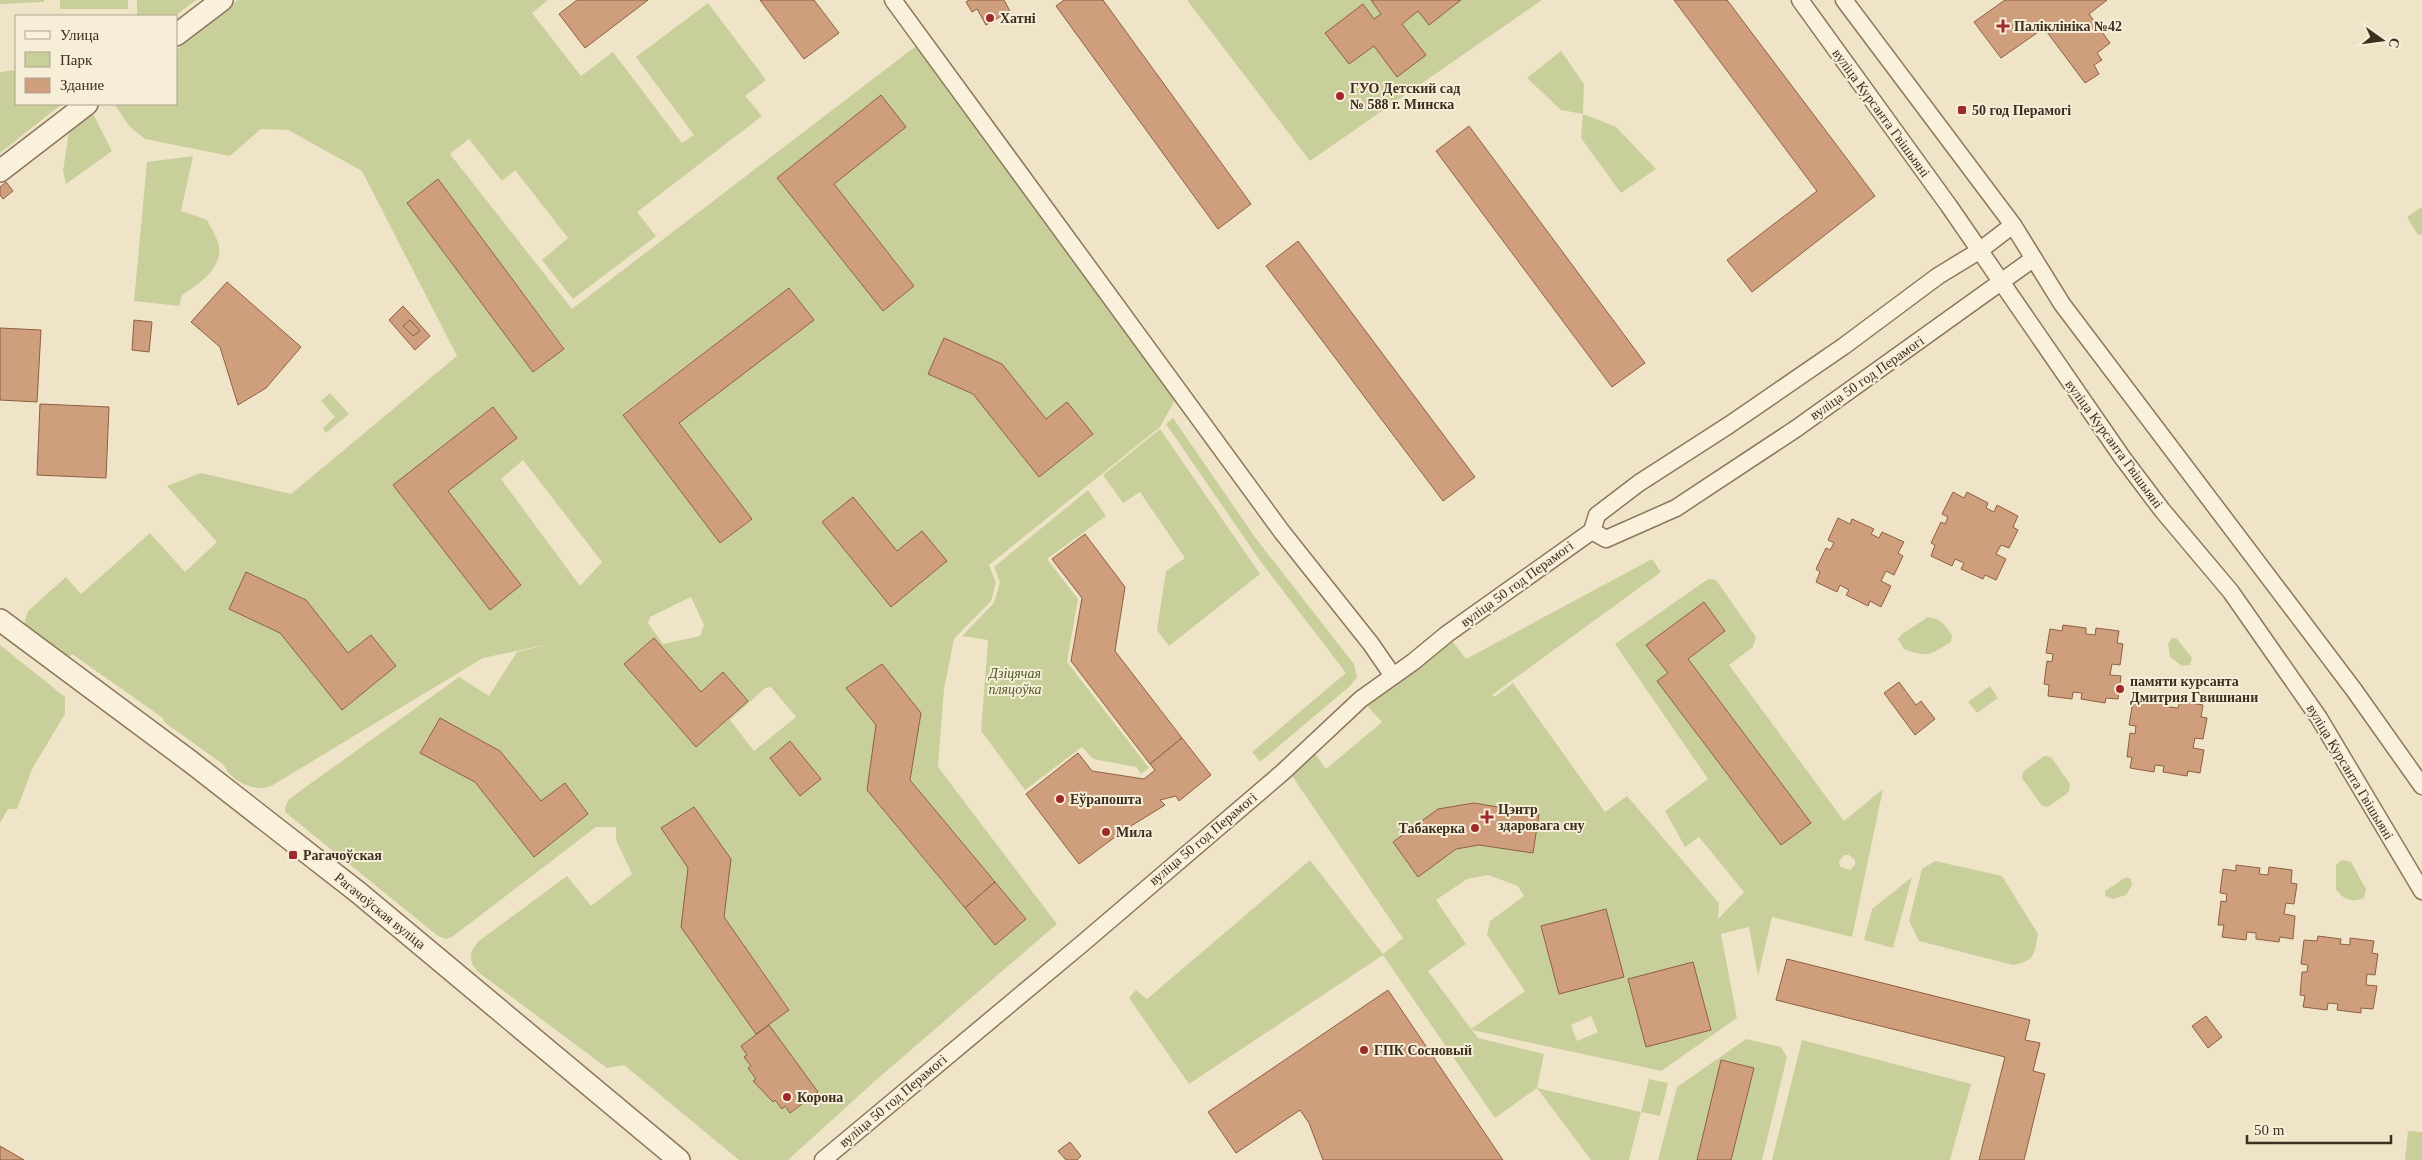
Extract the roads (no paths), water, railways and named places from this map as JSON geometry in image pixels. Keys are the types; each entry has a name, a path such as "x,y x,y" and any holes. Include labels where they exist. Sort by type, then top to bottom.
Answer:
{"street":[{"path":"178,33 222,0"},
{"path":"893,0 1276,524 1371,644 1393,676"},
{"name":"вуліца Курсанта Гвішыяні","path":"1800,0 1949,206 2122,457 2162,510 2231,592 2319,718 2422,891"},
{"path":"1844,0 2013,225 2062,304 2354,690 2422,786"},
{"path":"0,170 86,105"},
{"name":"вуліца 50 год Перамогі","path":"823,1160 1083,943 1106,921 1283,772 1362,699 1447,634 1592,531 1597,515 1639,483 1737,420 1844,346 1938,276 1979,251 2013,225"},
{"name":"вуліца 50 год Перамогі","path":"1592,531 1606,539 1676,508 1797,428 2033,259"},
{"name":"Рагачоўская вуліца","path":"0,620 170,746 359,893 679,1160"}],"place":[{"name":"Хатні","path":"990,18"},
{"name":"Паліклініка №42","path":"2003,26"},
{"name":"ГУО Детский сад № 588 г. Минска","path":"1340,96"},
{"name":"50 год Перамогі","path":"1962,110"},
{"name":"памяти курсанта Дмитрия Гвишиани","path":"2120,689"},
{"name":"Еўрапошта","path":"1060,799"},
{"name":"Цэнтр здаровага сну","path":"1487,817"},
{"name":"Табакерка","path":"1475,828"},
{"name":"Мила","path":"1106,832"},
{"name":"Рагачоўская","path":"293,855"},
{"name":"ГПК Сосновый","path":"1364,1050"},
{"name":"Корона","path":"787,1097"}],"park label":[{"name":"Дзіцячая пляцоўка","path":"1015,682"}]}
